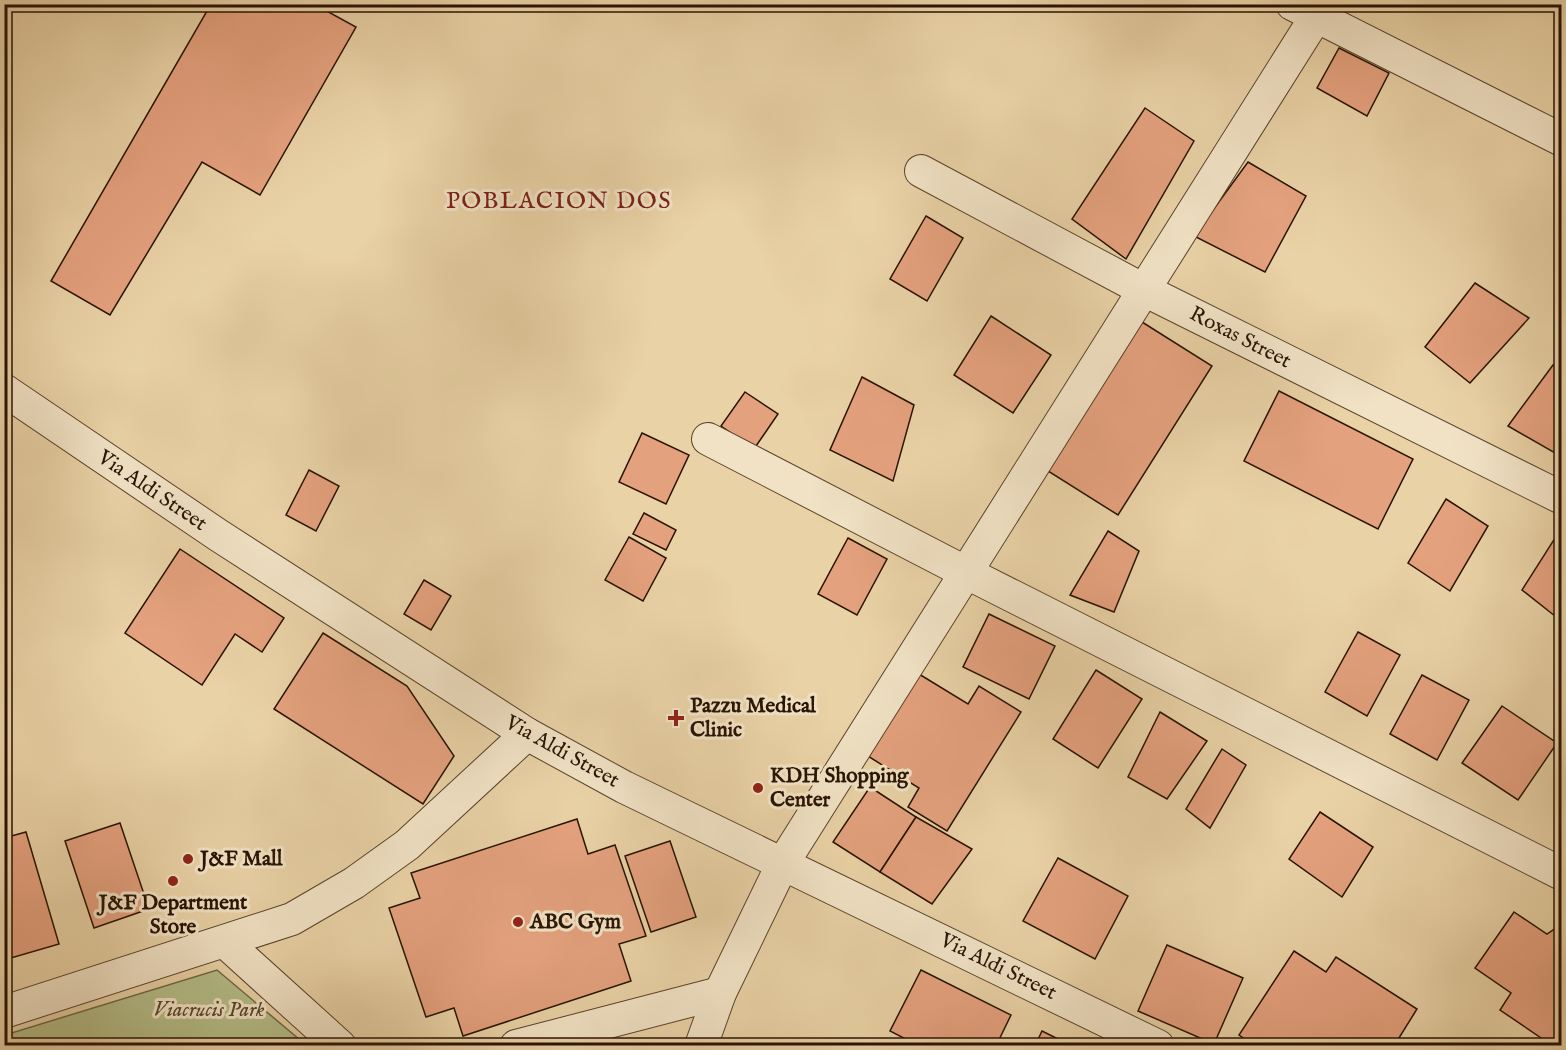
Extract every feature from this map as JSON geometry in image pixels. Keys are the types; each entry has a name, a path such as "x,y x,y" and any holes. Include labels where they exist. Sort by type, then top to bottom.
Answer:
{"street":[{"path":"701,1046 720,993 783,863 1142,289 1310,9 1562,140"},
{"name":"Roxas Street","path":"921,171 1142,289 1562,498"},
{"name":"Via Aldi Street","path":"4,390 218,535 527,734 624,787 1158,1046"},
{"path":"708,439 965,572 1562,874"},
{"path":"4,1012 292,919 354,883 407,844 527,734"},
{"path":"225,942 266,982 340,1046"},
{"path":"516,1046 720,993"}],"green space":[{"name":"Viacrucis Park","path":"217,970 306,1045 5,1045 5,1035"}],"building":[{"path":"211,4 314,4 356,27 260,195 202,162 110,315 51,281"},
{"path":"1339,48 1389,73 1367,116 1317,88"},
{"path":"1145,108 1194,141 1126,259 1072,219"},
{"path":"1248,162 1306,196 1265,272 1194,236"},
{"path":"926,216 963,238 927,301 890,279"},
{"path":"1475,283 1529,318 1470,383 1425,347"},
{"path":"991,316 1051,355 1013,413 954,375"},
{"path":"1142,322 1212,366 1118,515 1048,471"},
{"path":"1553,365 1562,369 1562,457 1508,426"},
{"path":"862,377 914,405 893,481 830,450"},
{"path":"1279,391 1413,459 1378,529 1244,461"},
{"path":"745,392 778,414 754,449 721,426"},
{"path":"642,433 689,455 666,504 619,482"},
{"path":"309,470 339,486 316,531 286,515"},
{"path":"1446,499 1488,526 1450,591 1408,563"},
{"path":"644,513 676,530 666,550 633,534"},
{"path":"1562,527 1562,617 1560,620 1522,590"},
{"path":"1108,531 1139,551 1114,612 1070,595"},
{"path":"629,537 666,558 643,601 605,580"},
{"path":"848,538 887,559 857,615 818,594"},
{"path":"180,549 284,618 262,652 235,634 202,685 125,633"},
{"path":"424,580 451,596 431,630 404,614"},
{"path":"989,614 1055,646 1029,699 963,667"},
{"path":"1358,632 1400,655 1367,716 1325,692"},
{"path":"323,633 407,686 454,756 423,804 274,709"},
{"path":"1096,670 1142,699 1098,768 1053,739"},
{"path":"914,671 968,704 979,686 1021,712 947,831 908,807 919,788 863,753"},
{"path":"1422,675 1469,700 1437,760 1390,734"},
{"path":"1502,706 1557,743 1518,800 1462,763"},
{"path":"1160,712 1207,741 1167,799 1128,777"},
{"path":"1222,749 1246,765 1210,828 1186,809"},
{"path":"870,787 916,817 880,872 833,842"},
{"path":"1320,812 1373,847 1342,897 1289,859"},
{"path":"916,817 972,849 932,904 880,872"},
{"name":"ABC Gym","path":"577,819 588,854 615,845 646,936 619,944 631,981 463,1036 454,1008 426,1017 389,908 420,898 411,873"},
{"path":"120,823 149,909 94,928 65,841"},
{"path":"26,832 59,944 4,960 4,838"},
{"path":"670,841 696,917 651,932 625,856"},
{"path":"1058,858 1128,896 1095,959 1023,921"},
{"path":"1514,912 1547,934 1562,924 1562,1027 1550,1044 1500,1010 1511,993 1475,968"},
{"path":"1167,945 1243,978 1214,1044 1138,1011"},
{"path":"1294,951 1326,972 1336,957 1417,1009 1394,1046 1255,1046 1239,1035"},
{"path":"921,970 1011,1015 996,1046 919,1046 890,1031"},
{"path":"1042,1031 1072,1046 1035,1046"}],"place":[{"name":"Pazzu Medical Clinic","path":"676,718"},
{"name":"KDH Shopping Center","path":"758,788"},
{"name":"J&F Mall","path":"188,859"},
{"name":"J&F Department Store","path":"173,881"},
{"name":"ABC Gym","path":"518,922"}],"district":[{"name":"POBLACION DOS","path":"559,201"}]}
